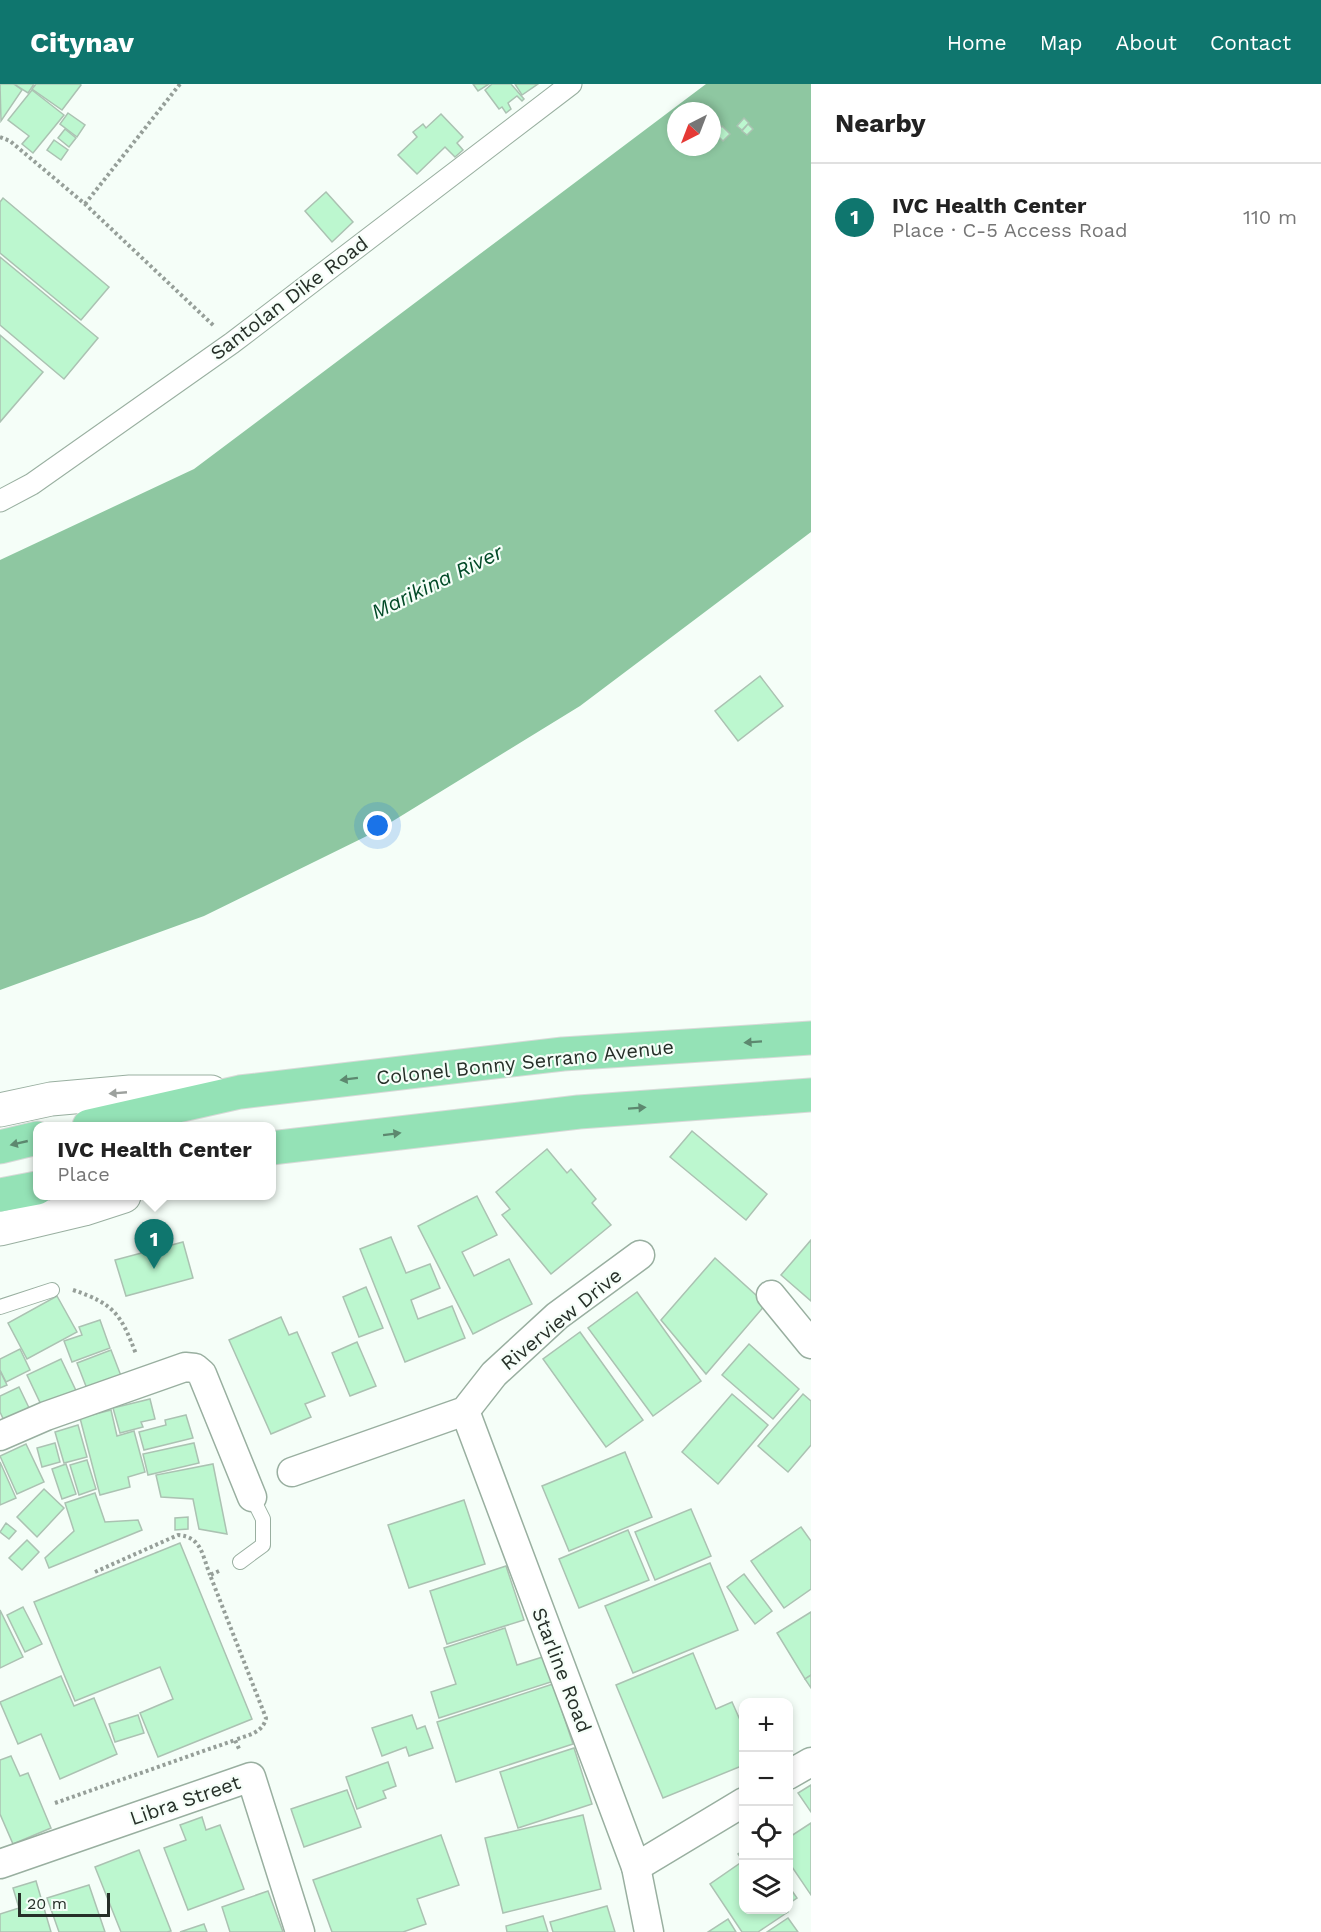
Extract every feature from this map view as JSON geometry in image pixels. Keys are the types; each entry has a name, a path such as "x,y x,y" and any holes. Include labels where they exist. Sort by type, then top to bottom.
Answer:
{"main road":[{"name":"Colonel Bonny Serrano Avenue","path":"107,1122 240,1092 563,1054 811,1038"},
{"path":"276,1147 579,1112 811,1095"},
{"path":"0,1147 33,1139"},
{"path":"0,1196 33,1189"}],"street":[{"name":"Santolan Dike Road","path":"0,501 32,484 232,343 571,84"},
{"path":"0,1110 51,1099 130,1092 240,1092"},
{"path":"0,1229 112,1200"},
{"name":"Riverview Drive","path":"465,1411 494,1374 557,1316 640,1255"},
{"path":"771,1296 811,1344"},
{"path":"0,1436 46,1416 145,1380 185,1367 195,1368 202,1374 252,1497"},
{"path":"292,1472 465,1411"},
{"name":"Starline Road","path":"465,1411 636,1867 650,1932"},
{"path":"793,1773 811,1762"},
{"name":"Libra Street","path":"0,1864 250,1777 300,1932"},
{"path":"636,1867 739,1805"}],"lane":[{"path":"0,1307 52,1290"},
{"path":"240,1562 263,1545 263,1519 252,1497"}],"path":[{"path":"85,204 180,84"},
{"path":"0,137 10,141 85,204 232,343"},
{"path":"52,1290 75,1291 109,1307 118,1314 125,1326 145,1380"},
{"path":"55,1803 258,1731 264,1726 266,1718 196,1541 189,1536 178,1535 95,1572"},
{"path":"210,1575 240,1562"},
{"path":"235,1740 250,1777"}],"water":[{"name":"Marikina River","path":"706,84 811,84 811,532 580,706 375,832 204,916 0,990 0,560 194,469 667,113 667,156 721,156 721,102 682,102"}],"building":[{"path":"0,84 14,84 22,90 1,121"},
{"path":"14,84 34,84 28,93"},
{"path":"36,84 81,85 62,110 32,89"},
{"path":"473,84 489,84 478,91"},
{"path":"492,84 511,84 524,99 522,101 517,96 508,103 511,109 506,113 502,107 499,109 485,90"},
{"path":"515,84 538,84 522,95"},
{"path":"32,90 64,115 33,153 22,144 29,136 8,120"},
{"path":"68,113 85,125 77,137 60,124"},
{"path":"441,114 463,137 457,143 463,150 455,157 445,147 417,174 398,155 417,137 413,132 423,124 426,128"},
{"path":"744,118 749,123 742,130 737,126"},
{"path":"748,124 753,129 747,135 742,131"},
{"path":"721,127 730,134 723,141 721,139"},
{"path":"65,129 76,138 69,147 58,138"},
{"path":"54,140 68,150 61,160 47,150"},
{"path":"326,192 353,222 332,242 305,211"},
{"path":"3,198 109,287 81,320 0,253 0,202"},
{"path":"0,257 98,338 64,379 0,325"},
{"path":"0,335 43,372 0,422"},
{"path":"760,676 783,706 738,741 715,711"},
{"path":"692,1131 767,1194 746,1220 670,1157"},
{"path":"547,1149 567,1173 571,1169 596,1199 592,1203 611,1225 551,1274 502,1215 510,1209 496,1192"},
{"path":"477,1196 497,1235 462,1252 474,1276 509,1259 532,1304 473,1334 418,1226"},
{"path":"391,1237 406,1273 430,1264 440,1288 411,1300 418,1319 452,1306 465,1338 405,1362 360,1249"},
{"path":"811,1240 811,1301 781,1275"},
{"path":"183,1242 193,1278 126,1296 115,1260"},
{"path":"715,1258 766,1304 706,1374 661,1320"},
{"path":"366,1287 383,1328 359,1337 343,1297"},
{"path":"637,1292 701,1381 653,1416 588,1328"},
{"path":"57,1296 77,1332 27,1359 8,1323"},
{"path":"281,1317 289,1335 297,1332 325,1396 305,1404 311,1417 271,1434 229,1340"},
{"path":"100,1320 110,1348 72,1362 64,1341 82,1335 79,1327"},
{"path":"580,1332 643,1420 606,1447 543,1359"},
{"path":"357,1342 376,1386 350,1396 332,1353"},
{"path":"749,1344 799,1389 773,1419 722,1375"},
{"path":"20,1349 30,1370 6,1382 0,1370 0,1359"},
{"path":"111,1350 123,1381 89,1394 77,1363"},
{"path":"61,1359 79,1397 45,1413 27,1375"},
{"path":"0,1371 7,1385 0,1388"},
{"path":"19,1387 32,1414 6,1425 0,1412 0,1396"},
{"path":"732,1394 768,1425 718,1484 682,1452"},
{"path":"803,1394 811,1401 811,1445 788,1472 758,1446"},
{"path":"150,1399 155,1419 141,1422 143,1427 120,1433 113,1408"},
{"path":"111,1410 117,1436 134,1431 145,1472 128,1477 130,1487 100,1495 80,1418"},
{"path":"186,1415 193,1438 144,1450 139,1432 166,1425 165,1420"},
{"path":"78,1425 87,1457 64,1463 55,1432"},
{"path":"55,1443 60,1462 42,1467 37,1448"},
{"path":"194,1443 199,1463 148,1475 143,1454"},
{"path":"26,1444 44,1482 17,1494 0,1456"},
{"path":"625,1452 652,1517 569,1551 542,1486"},
{"path":"87,1460 96,1489 79,1495 70,1465"},
{"path":"0,1462 16,1498 0,1505"},
{"path":"66,1464 76,1494 62,1499 52,1469"},
{"path":"213,1464 227,1534 199,1529 193,1499 161,1497 156,1475"},
{"path":"44,1489 64,1508 37,1537 17,1517"},
{"path":"95,1493 105,1522 138,1520 142,1530 49,1568 45,1558 74,1531 65,1503"},
{"path":"464,1500 485,1564 409,1588 388,1525"},
{"path":"691,1509 711,1556 655,1580 635,1532"},
{"path":"188,1517 188,1529 175,1530 175,1518"},
{"path":"6,1523 16,1531 9,1539 0,1532"},
{"path":"801,1527 811,1541 811,1589 784,1608 751,1561"},
{"path":"628,1530 649,1580 579,1608 559,1559"},
{"path":"27,1540 39,1552 22,1570 9,1558"},
{"path":"180,1543 252,1719 158,1757 140,1713 173,1699 160,1667 75,1701 34,1602"},
{"path":"710,1563 738,1630 633,1673 605,1606"},
{"path":"506,1566 524,1620 447,1644 430,1591"},
{"path":"744,1574 772,1611 755,1624 727,1587"},
{"path":"23,1607 42,1644 25,1652 7,1615"},
{"path":"0,1610 23,1657 0,1668"},
{"path":"811,1612 811,1675 805,1679 777,1633"},
{"path":"505,1628 517,1665 549,1655 557,1680 439,1718 431,1692 456,1684 444,1648"},
{"path":"693,1653 716,1709 732,1702 739,1718 739,1767 663,1798 616,1685"},
{"path":"811,1675 811,1688 805,1679"},
{"path":"61,1676 74,1706 94,1698 117,1754 60,1779 41,1734 18,1744 0,1702"},
{"path":"553,1684 573,1744 456,1782 437,1722"},
{"path":"138,1715 144,1733 115,1742 109,1724"},
{"path":"412,1715 417,1729 425,1726 433,1748 409,1756 406,1747 382,1756 372,1728"},
{"path":"574,1748 592,1804 518,1828 500,1772"},
{"path":"11,1756 20,1776 28,1773 51,1828 13,1844 0,1814 0,1760"},
{"path":"388,1762 396,1786 383,1791 386,1798 357,1809 346,1777"},
{"path":"811,1785 811,1812 798,1793"},
{"path":"347,1790 361,1827 304,1847 291,1809"},
{"path":"583,1815 601,1889 503,1913 485,1838"},
{"path":"202,1817 206,1830 220,1825 244,1889 188,1910 164,1848 186,1840 180,1825"},
{"path":"811,1823 811,1895 793,1868 793,1835"},
{"path":"441,1835 459,1885 417,1899 426,1924 403,1932 332,1932 313,1880"},
{"path":"139,1850 171,1931 121,1932 95,1867"},
{"path":"739,1864 739,1914 785,1914 758,1932 742,1932 710,1884"},
{"path":"36,1881 51,1932 0,1932 0,1914 19,1908 13,1888"},
{"path":"89,1885 105,1932 59,1932 47,1898"},
{"path":"268,1891 283,1932 230,1932 222,1907"},
{"path":"607,1906 615,1932 553,1932 550,1922"},
{"path":"543,1916 548,1932 507,1932 506,1926"},
{"path":"788,1918 798,1932 767,1932"},
{"path":"728,1919 736,1932 708,1932"},
{"path":"204,1924 207,1932 180,1932"}],"place":[{"name":"IVC Health Center","path":"154,1269"}]}
